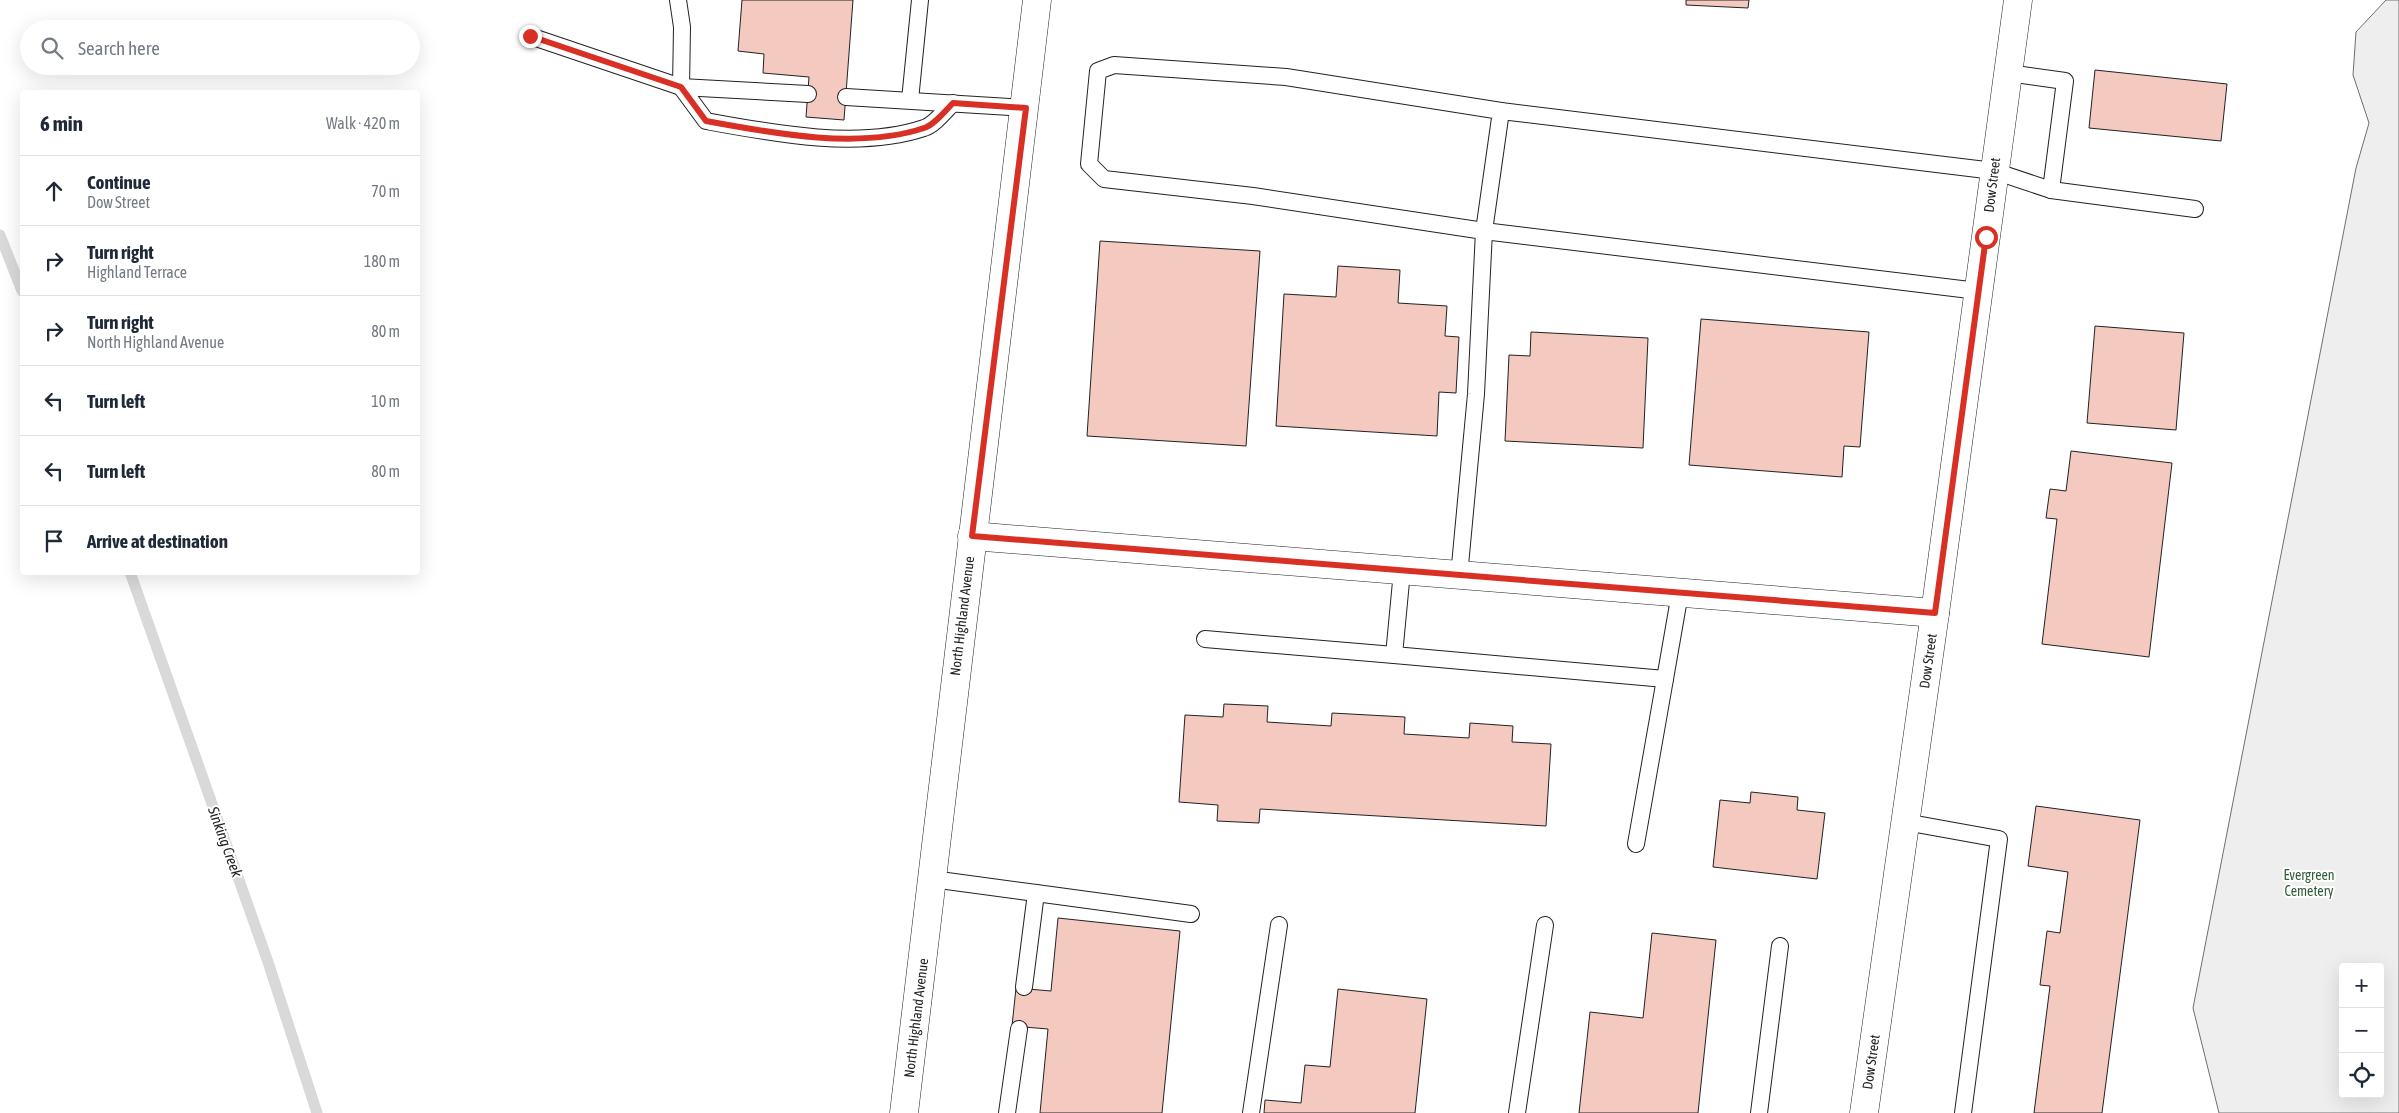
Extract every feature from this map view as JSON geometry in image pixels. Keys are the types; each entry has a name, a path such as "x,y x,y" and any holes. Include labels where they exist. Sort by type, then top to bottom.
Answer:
{"street":[{"name":"North Highland Avenue","path":"904,1113 972,536 1026,108 1037,0"},
{"name":"Dow Street","path":"1864,1113 1935,613 2018,0"},
{"path":"972,536 1935,613"}],"lane":[{"path":"678,0 682,27 681,87 706,121 783,135 869,139 925,128 953,103"},
{"path":"910,100 920,0"},
{"path":"530,36 681,87 808,94"},
{"path":"1978,291 1484,231 1253,196 1104,178 1089,164 1098,72 1114,65 1286,77 1501,111 1994,171 2051,190 2195,208"},
{"path":"2008,73 2065,81 2051,190"},
{"path":"846,96 1026,108"},
{"path":"1459,576 1476,394 1484,231 1501,111"},
{"path":"1394,655 1402,571"},
{"path":"1636,844 1680,593"},
{"path":"1205,639 1665,678"},
{"path":"1905,822 1999,839 1963,1113"},
{"path":"932,879 1191,914"},
{"path":"1024,987 1036,893"},
{"path":"1251,1113 1279,925"},
{"path":"1516,1113 1544,925"},
{"path":"1758,1113 1780,946"},
{"path":"1007,1113 1019,1029"}],"green space":[{"name":"Evergreen Cemetery","path":"2386,0 2399,0 2399,1113 2219,1113 2193,1008 2356,168 2369,123 2353,75 2356,32"}],"building":[{"path":"742,0 853,0 844,120 806,117 809,77 763,73 764,54 738,51"},
{"path":"1686,0 1749,0 1748,8 1686,5"},
{"path":"2095,70 2227,84 2221,141 2089,128"},
{"path":"1100,241 1260,251 1246,446 1087,436"},
{"path":"1338,266 1400,270 1398,303 1447,306 1445,336 1459,337 1456,393 1439,392 1437,436 1276,426 1284,294 1336,297"},
{"path":"1701,319 1869,332 1860,447 1844,446 1842,477 1689,465"},
{"path":"2095,326 2184,333 2176,430 2087,423"},
{"path":"1531,332 1648,338 1643,448 1505,441 1509,355 1530,356"},
{"path":"2071,451 2172,463 2149,657 2042,644 2057,519 2046,518 2050,489 2066,491"},
{"path":"1224,704 1268,706 1267,722 1331,726 1332,713 1405,717 1404,734 1469,738 1470,723 1513,726 1512,742 1551,744 1546,826 1260,809 1259,823 1217,821 1218,805 1179,802 1185,715 1223,717"},
{"path":"1751,792 1798,797 1797,810 1825,813 1817,879 1713,867 1720,800 1750,803"},
{"path":"2036,806 2140,820 2102,1113 2034,1113 2050,986 2040,985 2047,931 2060,933 2068,872 2028,866"},
{"path":"1058,918 1180,931 1162,1113 1040,1113 1048,1029 1012,1026 1016,988 1051,991"},
{"path":"1652,933 1716,940 1698,1113 1579,1113 1590,1012 1643,1018"},
{"path":"1338,989 1427,999 1415,1113 1264,1113 1265,1100 1301,1103 1305,1065 1330,1067"}],"waterway":[{"name":"Sinking Creek","path":"0,235 20,286"},
{"name":"Sinking Creek","path":"131,575 268,962 317,1113"}],"route":[{"path":"530,36 681,87 706,121 783,135 869,139 925,128 953,103 1026,108 972,536 1935,613 1986,237"}]}
